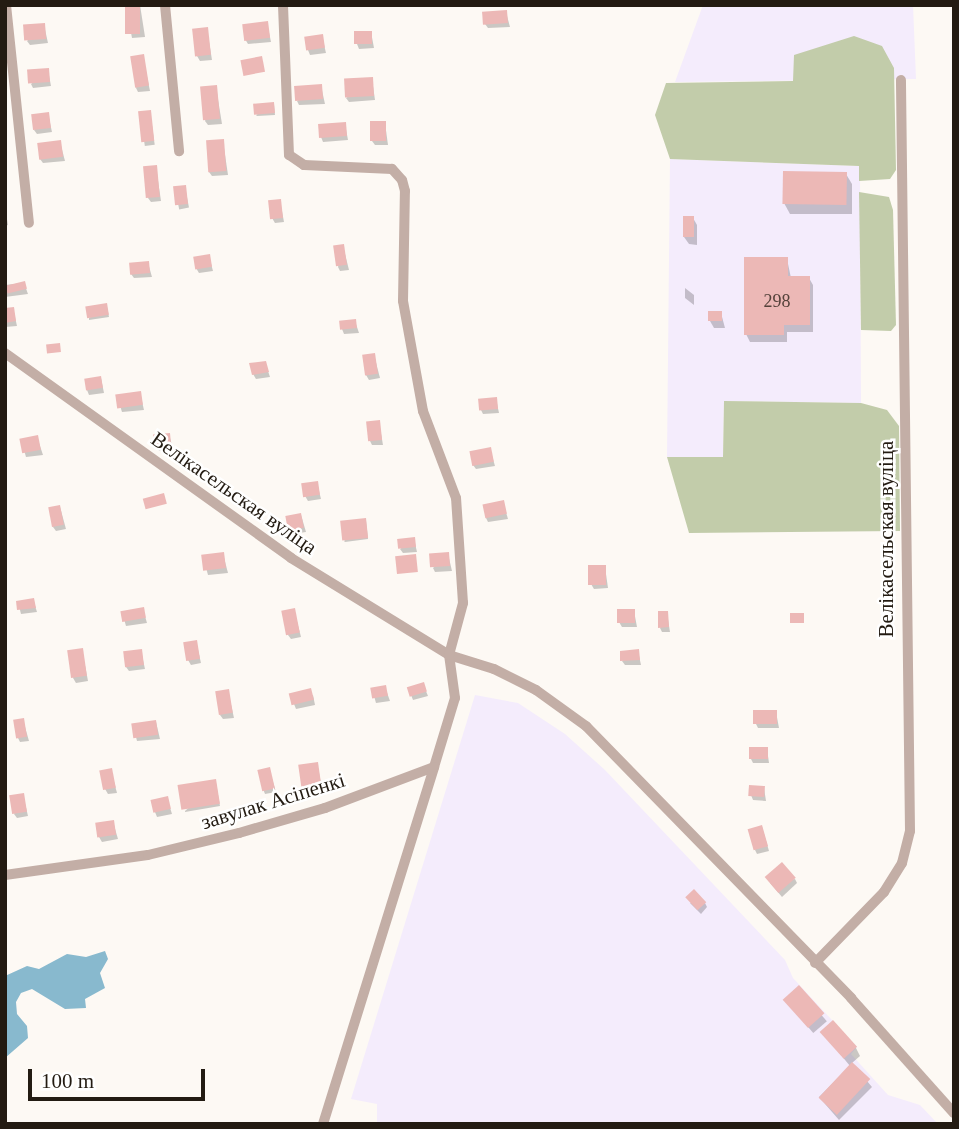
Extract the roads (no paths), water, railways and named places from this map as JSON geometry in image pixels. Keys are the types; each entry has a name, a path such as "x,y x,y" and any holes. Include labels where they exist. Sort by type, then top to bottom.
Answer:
{"street":[{"path":"6,5 29,223"},
{"path":"165,5 179,151"},
{"path":"283,5 288,141 295,162 391,169 402,180 403,301 423,411 456,498 463,603 449,655 455,698 323,1124"},
{"name":"Велікасельская вуліца","path":"815,963 884,892 902,863 910,831 901,80"},
{"name":"Велікасельская вуліца","path":"5,353 217,509 449,655 536,690 586,726 815,963 954,1113"},
{"name":"завулак Асіпенкі","path":"5,875 148,855 239,833 325,808 434,767"}],"water":[{"path":"105,951 108,959 100,973 105,988 85,999 86,1008 65,1009 32,989 21,993 16,1002 17,1014 27,1026 28,1038 5,1058 5,976 27,966 39,969 67,954 86,957"}]}
